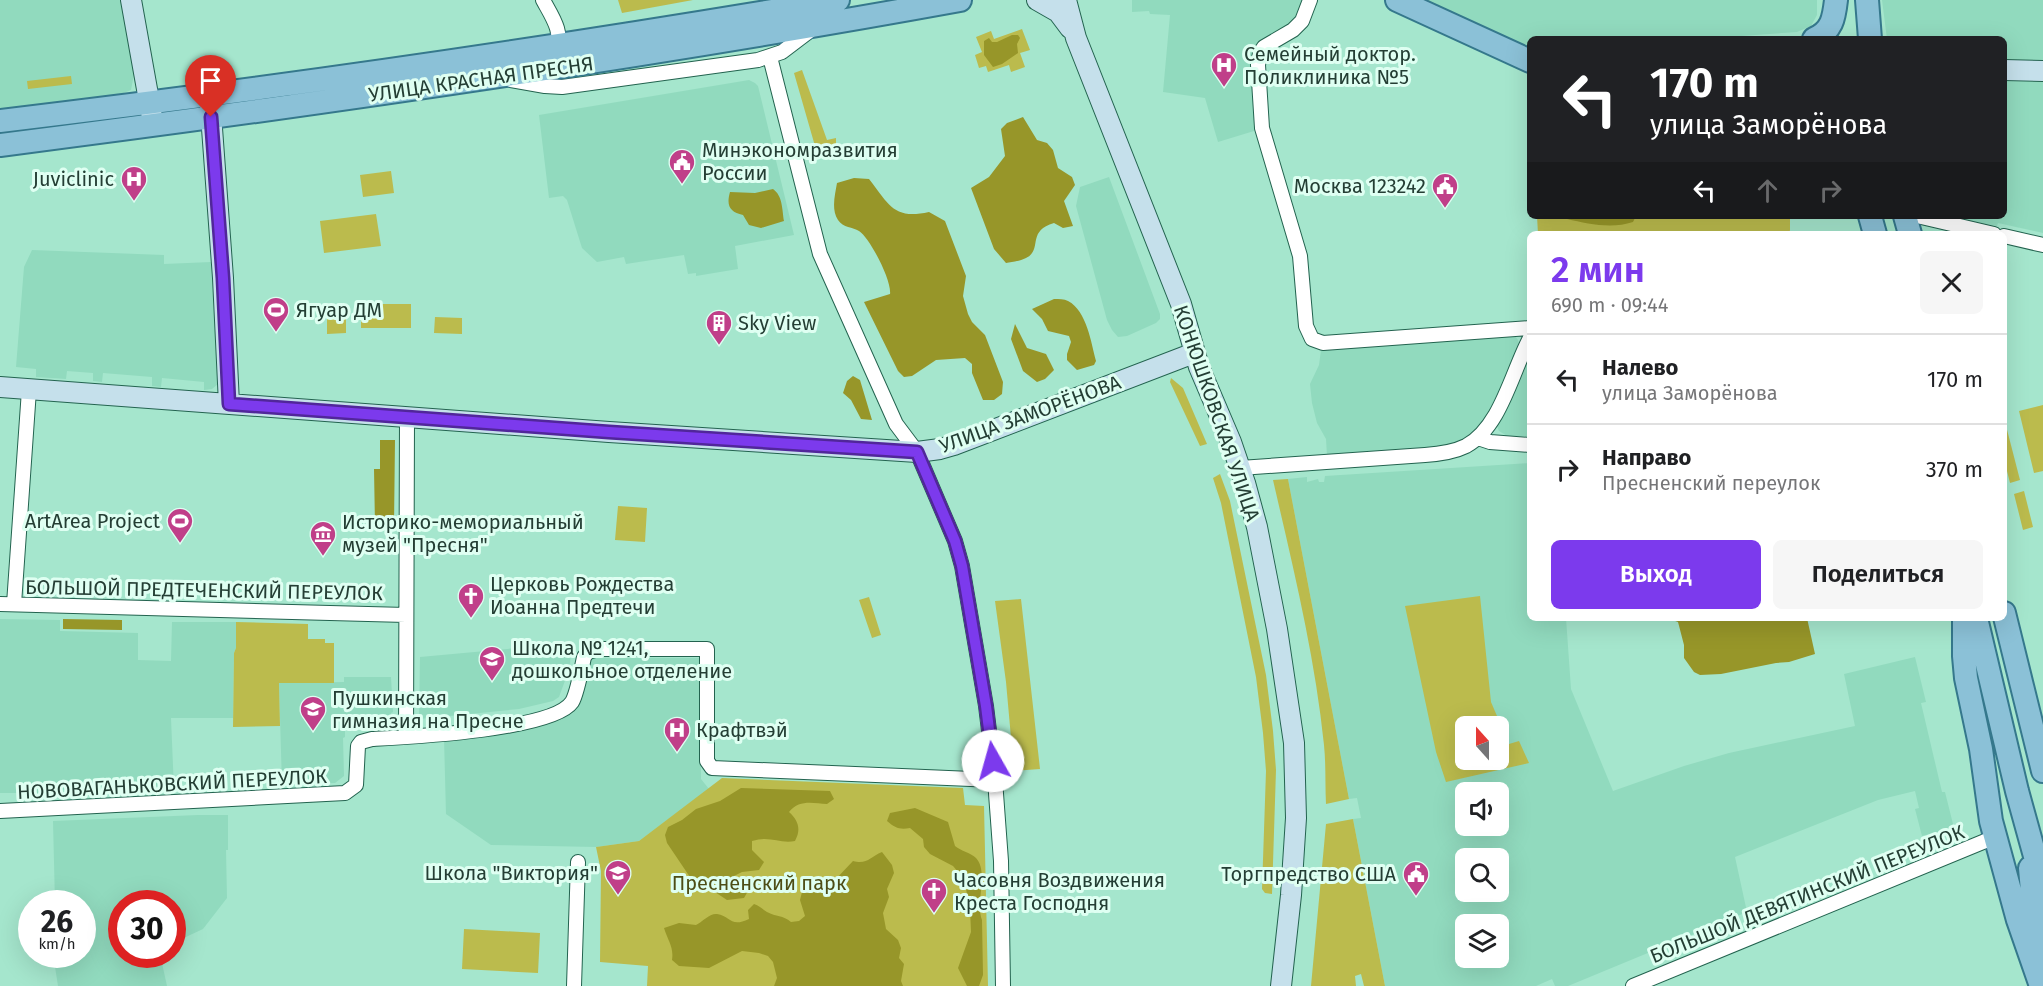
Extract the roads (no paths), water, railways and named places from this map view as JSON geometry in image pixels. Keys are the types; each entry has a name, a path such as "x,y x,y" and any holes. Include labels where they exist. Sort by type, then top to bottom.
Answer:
{"main road":[{"name":"УЛИЦА КРАСНАЯ ПРЕСНЯ","path":"210,106 558,45 838,0"},
{"name":"УЛИЦА КРАСНАЯ ПРЕСНЯ","path":"0,145 151,114 528,73 960,0"},
{"path":"1397,0 1527,60"},
{"path":"1819,36 1830,27 1836,0"},
{"path":"1836,0 1841,36"},
{"path":"1867,0 1870,36"},
{"name":"УЛИЦА КРАСНАЯ ПРЕСНЯ","path":"0,121 151,114"},
{"path":"1964,621 1966,678 1981,749 1995,837 2018,920 2041,986"},
{"path":"1977,621 2043,885"},
{"path":"2006,621 2043,771"},
{"path":"2028,831 2032,891 2043,952"}],"street":[{"path":"131,0 151,114"},
{"path":"528,73 545,63 558,45 559,36 556,25 543,0"},
{"path":"1036,0 1058,12 1076,38"},
{"name":"КОНЮШКОВСКАЯ УЛИЦА","path":"1066,0 1076,38 1181,303 1194,353 1240,468 1253,510 1285,673 1294,743 1296,818 1291,895 1281,986"},
{"path":"1310,0 1302,21 1293,30 1264,47 1258,61 1261,121 1302,261 1306,327 1312,339 1323,343 1527,328"},
{"path":"491,78 545,86 570,86 770,57 782,52 796,39 819,25"},
{"path":"770,57 820,254 896,424 917,452 955,541 962,566 986,706 995,780 999,827 1004,986"},
{"path":"2007,72 2043,71"},
{"path":"210,106 223,278 229,404"},
{"path":"1931,219 1982,231"},
{"path":"2007,237 2043,244"},
{"path":"1240,468 1436,454 1466,446 1478,438 1490,423 1527,344"},
{"name":"УЛИЦА ЗАМОРЁНОВА","path":"0,387 407,418 917,452 954,445 1194,353"},
{"path":"7,604 28,390"},
{"path":"407,418 406,736 523,724 559,713 572,702 584,657 592,650 707,650 707,761 712,768 995,780"},
{"path":"1478,438 1490,442 1527,445"},
{"name":"БОЛЬШОЙ ПРЕДТЕЧЕНСКИЙ ПЕРЕУЛОК","path":"7,604 406,615"},
{"name":"НОВОВАГАНЬКОВСКИЙ ПЕРЕУЛОК","path":"0,812 345,793 356,785 358,746 361,742 406,736"},
{"name":"БОЛЬШОЙ ДЕВЯТИНСКИЙ ПЕРЕУЛОК","path":"1634,986 1995,837"},
{"path":"574,986 578,862"}],"place":[{"name":"Семейный доктор. Поликлиника №5","path":"1224,88"},
{"name":"Минэкономразвития России","path":"682,185"},
{"name":"Juviclinic","path":"134,202"},
{"name":"Москва 123242","path":"1445,209"},
{"name":"Ягуар ДМ","path":"276,333"},
{"name":"Sky View","path":"719,346"},
{"name":"ArtArea Project","path":"180,544"},
{"name":"Историко-мемориальный музей \"Пресня\"","path":"323,557"},
{"name":"Церковь Рождества Иоанна Предтечи","path":"471,619"},
{"name":"Школа № 1241, дошкольное отделение","path":"492,682"},
{"name":"Пушкинская гимназия на Пресне","path":"313,732"},
{"name":"Крафтвэй","path":"677,753"},
{"name":"Школа \"Виктория\"","path":"618,896"},
{"name":"Торгпредство США","path":"1416,897"},
{"name":"Часовня Воздвижения Креста Господня","path":"934,914"}],"park label":[{"name":"Пресненский парк","path":"759,883"}]}
